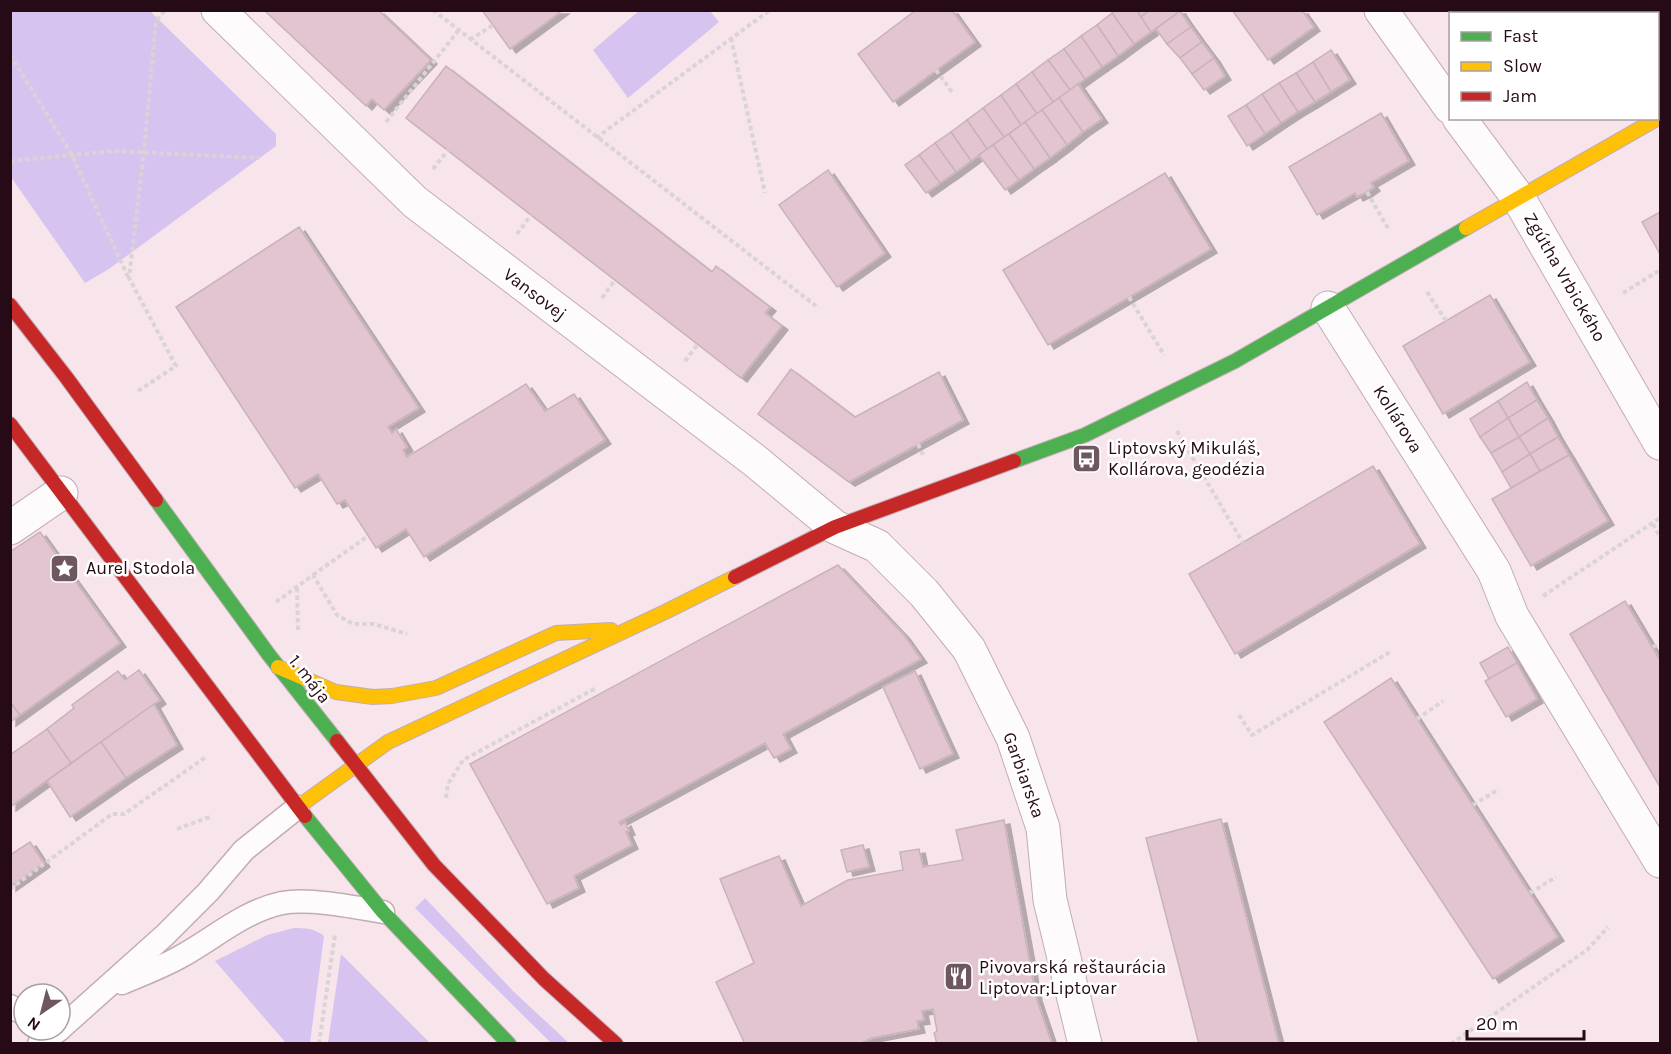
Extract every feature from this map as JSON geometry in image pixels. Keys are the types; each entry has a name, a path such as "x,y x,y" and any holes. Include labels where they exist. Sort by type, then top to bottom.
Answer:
{"street":[{"name":"Vansovej","path":"218,10 416,202 754,460 835,527 877,546"},
{"path":"1381,10 1449,106"},
{"name":"Zgútha Vrbického","path":"1460,120 1519,199 1660,443"},
{"path":"298,807 388,742 627,630 835,527 1085,435 1226,366 1655,120"},
{"name":"1. mája","path":"10,305 66,377 278,667 434,865 544,979 616,1044"},
{"name":"Kollárova","path":"1328,308 1494,571 1512,616 1660,861"},
{"path":"10,424 298,807 383,912 467,1002 510,1044"},
{"path":"10,528 61,493"},
{"name":"Garbiarska","path":"877,546 924,593 969,649 1013,738 1043,828 1050,900 1085,1044"},
{"path":"278,667 336,692 373,697 392,696 436,688 556,633 627,630"}],"lane":[{"path":"72,1018 104,992 201,899 244,850 298,807"},
{"path":"104,992 180,957 223,929 261,910 282,903 337,905 383,912"}],"path":[{"path":"129,278 156,21 165,10"},
{"path":"433,10 816,306"},
{"path":"596,138 770,10"},
{"path":"470,40 493,25"},
{"path":"363,152 458,31"},
{"path":"731,39 765,193"},
{"path":"10,55 70,153 129,278 176,366 138,391"},
{"path":"936,70 952,92"},
{"path":"433,170 448,150"},
{"path":"10,161 70,153 144,151 259,158"},
{"path":"1366,192 1392,234"},
{"path":"516,235 531,215"},
{"path":"1623,293 1660,270"},
{"path":"600,301 615,280"},
{"path":"1424,286 1446,321"},
{"path":"1130,297 1166,358"},
{"path":"682,364 698,344"},
{"path":"1175,428 1243,543"},
{"path":"1512,616 1660,518"},
{"path":"1653,524 1660,537"},
{"path":"268,608 368,536"},
{"path":"313,575 337,615 353,624 374,624 407,634"},
{"path":"291,640 298,630 297,587"},
{"path":"1653,647 1660,643"},
{"path":"1239,715 1252,735 1390,652"},
{"path":"1417,718 1443,701"},
{"path":"10,890 112,814 124,814 206,757"},
{"path":"1473,806 1499,789"},
{"path":"177,829 212,816"},
{"path":"1530,893 1556,877"},
{"path":"1451,1044 1587,950 1608,927"},
{"path":"319,1044 335,933"}],"shaded area":[{"path":"640,10 710,11 719,22 628,98 593,50"},
{"path":"10,11 150,11 276,134 276,146 109,269 85,283 11,177"},
{"path":"425,898 513,991 569,1043 551,1043 415,908"},
{"path":"294,928 306,928 324,936 310,1043 286,1043 215,961 267,935"},
{"path":"341,954 430,1043 328,1043"}],"building":[{"path":"264,10 378,10 431,60 384,110 372,99 366,106"},
{"path":"482,10 563,10 510,49"},
{"path":"916,10 952,10 975,42 893,102 858,54"},
{"path":"1116,10 1137,10 1151,32 1134,44 1112,13"},
{"path":"1137,10 1150,10 1141,17"},
{"path":"1150,10 1180,11 1151,32 1141,17"},
{"path":"1232,10 1302,10 1314,27 1268,60"},
{"path":"1180,11 1191,27 1167,44 1156,29"},
{"path":"1112,13 1134,44 1118,56 1097,25"},
{"path":"1097,25 1118,56 1102,67 1081,36"},
{"path":"1191,27 1202,42 1180,58 1167,44"},
{"path":"1081,36 1102,67 1085,79 1064,49"},
{"path":"1202,42 1214,58 1192,74 1180,58"},
{"path":"1064,49 1085,79 1070,90 1048,60"},
{"path":"1331,50 1350,80 1331,92 1313,62"},
{"path":"1214,58 1225,76 1204,90 1192,74"},
{"path":"1048,60 1070,90 1053,102 1032,72"},
{"path":"1313,62 1331,92 1315,102 1296,73"},
{"path":"446,66 712,272 716,266 770,307 765,313 782,326 741,378 406,118"},
{"path":"1032,72 1053,102 1037,114 1016,84"},
{"path":"1296,73 1315,102 1298,112 1279,83"},
{"path":"1279,83 1298,112 1281,123 1262,94"},
{"path":"1016,84 1037,114 1021,125 1001,95"},
{"path":"1078,84 1102,119 1083,132 1059,98"},
{"path":"1262,94 1281,123 1265,134 1246,105"},
{"path":"1001,95 1021,125 1004,137 983,108"},
{"path":"1059,98 1083,132 1067,145 1042,110"},
{"path":"1246,105 1265,134 1247,146 1228,116"},
{"path":"983,108 1004,137 987,149 967,120"},
{"path":"1042,110 1067,145 1050,158 1025,122"},
{"path":"1381,113 1409,161 1371,183 1374,187 1367,192 1357,197 1355,193 1317,215 1289,167"},
{"path":"967,120 987,149 971,161 951,132"},
{"path":"1025,122 1050,158 1034,169 1009,134"},
{"path":"951,132 971,161 956,172 935,143"},
{"path":"1009,134 1034,169 1019,180 993,145"},
{"path":"935,143 956,172 940,183 919,155"},
{"path":"993,145 1019,180 1005,190 979,155"},
{"path":"919,155 940,183 926,193 905,165"},
{"path":"828,170 885,253 837,287 779,205"},
{"path":"1165,173 1211,249 1048,345 1003,270"},
{"path":"1660,212 1660,254 1642,222"},
{"path":"299,227 419,408 388,427 392,433 396,429 407,447 403,450 407,457 526,384 545,411 574,394 605,440 424,557 406,529 376,548 345,500 337,504 318,474 295,488 176,307"},
{"path":"1490,295 1530,362 1443,414 1403,346"},
{"path":"791,369 855,417 939,372 963,420 849,482 758,414"},
{"path":"1527,382 1537,400 1508,418 1498,401"},
{"path":"1537,400 1548,418 1519,437 1508,418"},
{"path":"1498,401 1508,418 1480,437 1470,419"},
{"path":"1508,418 1519,437 1491,453 1480,437"},
{"path":"1548,418 1558,437 1530,454 1519,437"},
{"path":"1519,437 1530,454 1502,472 1491,453"},
{"path":"1558,437 1569,455 1540,471 1530,454"},
{"path":"1530,454 1540,471 1511,488 1502,472"},
{"path":"1569,455 1608,521 1531,566 1492,499"},
{"path":"1373,466 1420,544 1235,654 1189,574"},
{"path":"40,532 120,643 20,715 10,702 10,552"},
{"path":"838,565 904,635 921,659 783,734 791,749 774,758 765,743 619,822 621,825 625,822 629,831 626,832 632,845 574,876 579,888 547,904 470,764"},
{"path":"1625,601 1660,660 1660,787 1570,634"},
{"path":"1508,647 1517,663 1489,679 1480,663"},
{"path":"1517,663 1537,699 1506,717 1485,681"},
{"path":"139,670 160,700 71,763 47,729 74,708 72,705 118,671 125,680"},
{"path":"915,671 953,754 920,769 883,687"},
{"path":"1391,678 1558,937 1493,979 1324,722"},
{"path":"10,702 20,715 10,722"},
{"path":"154,704 177,745 126,778 101,742"},
{"path":"47,729 71,763 10,807 10,755"},
{"path":"101,742 126,778 70,817 47,781"},
{"path":"1221,819 1279,1044 1199,1044 1146,838"},
{"path":"1004,820 1036,997 1052,1044 937,1044 933,1009 922,1011 924,1020 917,1021 919,1029 872,1038 859,1044 745,1044 716,982 754,963 720,879 779,856 801,906 848,880 903,870 900,852 919,849 923,867 963,860 956,830"},
{"path":"30,842 44,863 10,887 10,855"},
{"path":"863,845 869,867 847,872 841,850"}],"traffic: fast":[{"path":"1014,461 1085,435 1235,361 1466,228"},
{"path":"156,500 269,655 337,741"},
{"path":"305,816 383,912 509,1044"}],"traffic: slow":[{"path":"1466,228 1655,120"},
{"path":"298,807 388,742 735,577"},
{"path":"278,667 336,692 373,697 392,696 436,688 556,633 611,630"}],"traffic: jam":[{"path":"10,305 156,500"},
{"path":"10,424 305,816"},
{"path":"735,577 835,527 1014,461"},
{"path":"337,741 434,865 544,979 616,1044"}],"place":[{"name":"Liptovský Mikuláš, Kollárova, geodézia","path":"1087,458"},
{"name":"Aurel Stodola","path":"65,568"},
{"name":"Pivovarská reštaurácia Liptovar;Liptovar","path":"958,977"}]}
